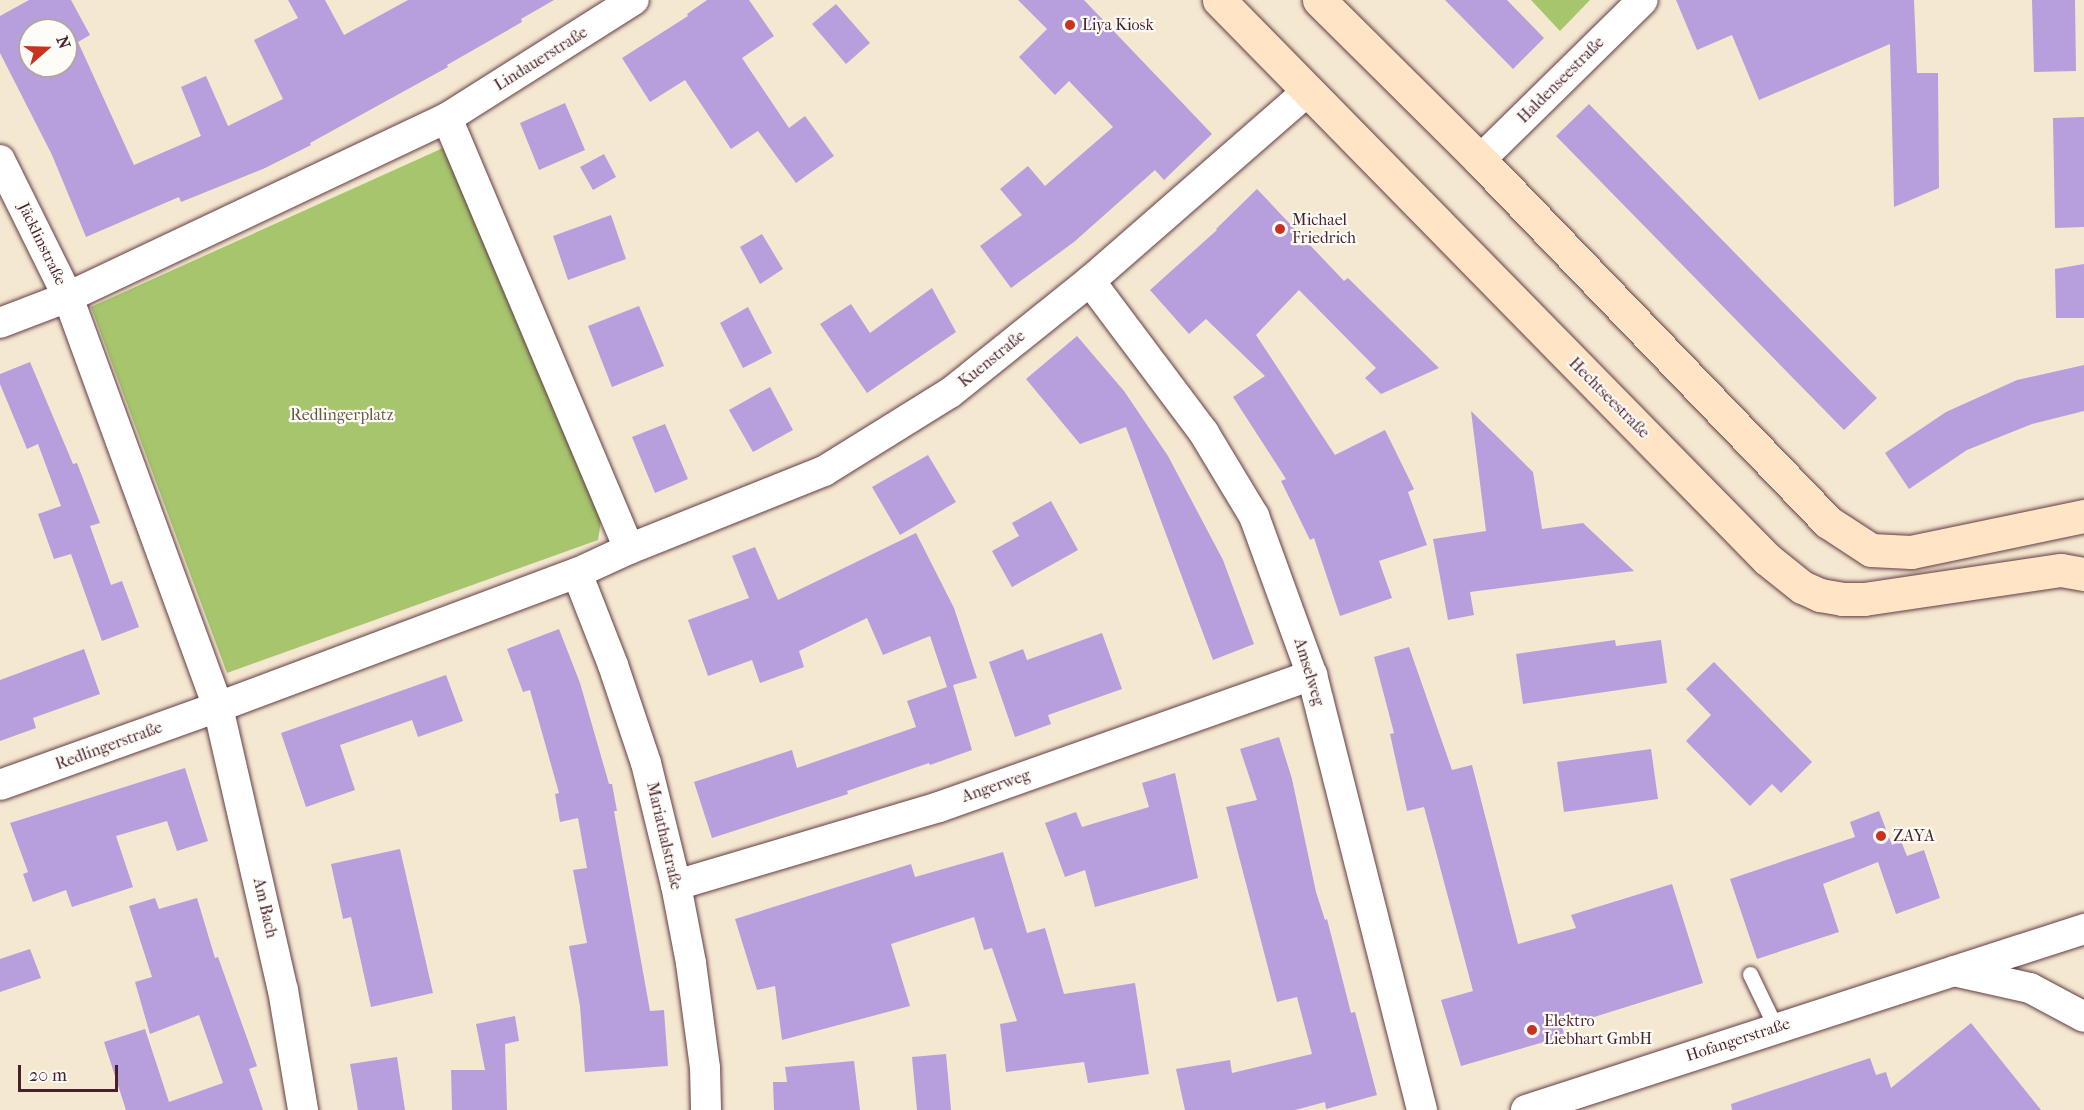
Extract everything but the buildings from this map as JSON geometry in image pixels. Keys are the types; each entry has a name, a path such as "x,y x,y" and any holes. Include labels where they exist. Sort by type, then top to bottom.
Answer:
{"street":[{"name":"Lindauerstraße","path":"447,117 634,0"},
{"name":"Hechtseestraße","path":"1219,0 1767,560 1802,587 1820,595 1842,599 1864,599 2061,570 2084,574"},
{"path":"1319,0 1480,160 1828,522 1871,550 1911,552 2084,516"},
{"name":"Haldenseestraße","path":"1480,160 1643,0"},
{"name":"Kuenstraße","path":"629,549 825,471 950,393 1090,281 1307,92"},
{"path":"0,323 68,297 447,117 629,549 577,573 218,707 68,297"},
{"name":"Jäcklinstraße","path":"0,159 68,297"},
{"name":"Amselweg","path":"1090,281 1204,433 1254,516 1312,675 1422,1110"},
{"name":"Mariathalstraße","path":"577,573 613,665 646,763 676,885 691,963 702,1045 706,1110"},
{"name":"Angerweg","path":"676,885 939,807 1312,675"},
{"name":"Redlingerstraße","path":"0,785 218,707"},
{"name":"Am Bach","path":"218,707 284,990 303,1110"},
{"name":"Hofangerstraße","path":"1526,1110 2084,929"},
{"path":"1951,971 2030,988 2084,1017"}],"lane":[{"path":"1750,974 1776,1028"}],"green space":[{"path":"1531,0 1590,0 1560,31"},
{"name":"Redlingerplatz","path":"443,148 602,514 598,540 227,673 91,307"}],"place":[{"name":"Liya Kiosk","path":"1070,25"},
{"name":"Michael Friedrich","path":"1280,229"},
{"name":"ZAYA","path":"1881,836"},
{"name":"Elektro Liebhart GmbH","path":"1532,1030"}]}
